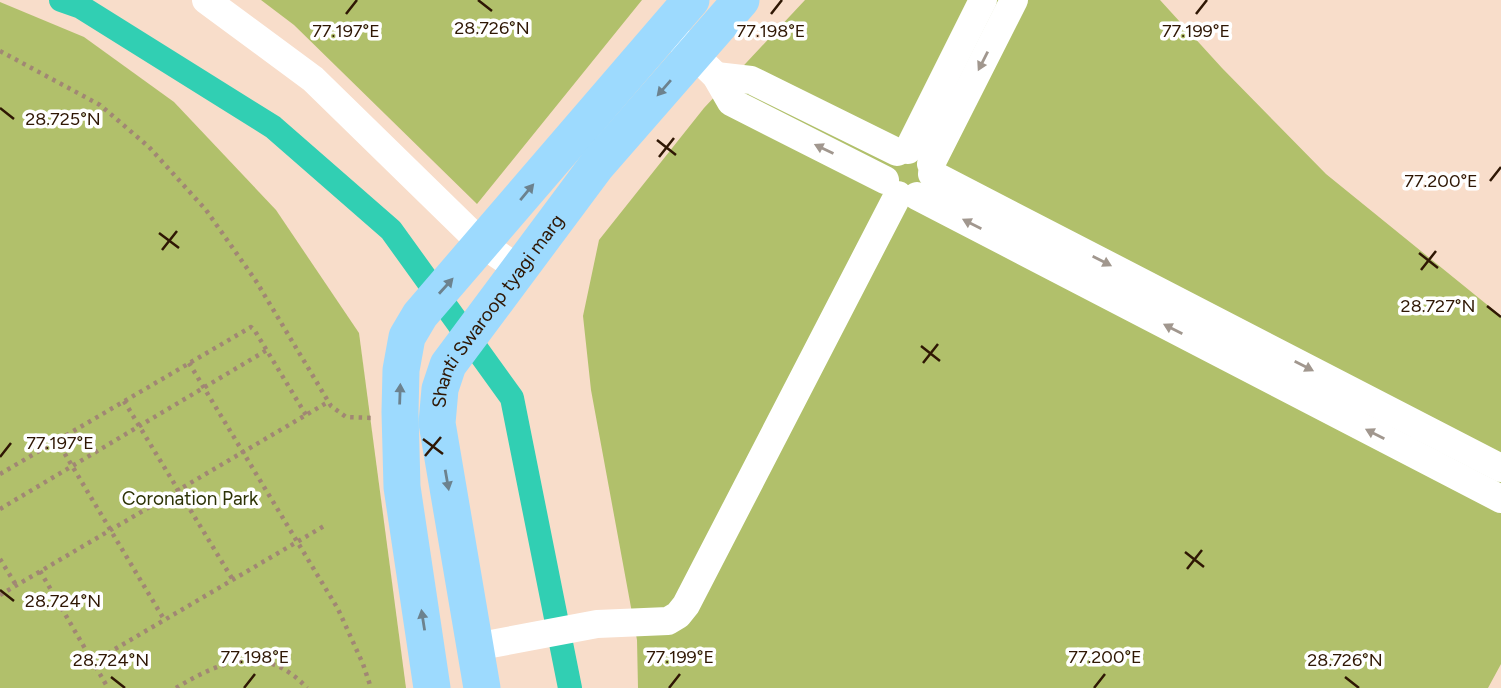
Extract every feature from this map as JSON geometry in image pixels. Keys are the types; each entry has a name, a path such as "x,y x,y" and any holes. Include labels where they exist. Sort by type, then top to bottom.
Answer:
{"main road":[{"path":"432,688 402,487 401,370 407,338 420,315 691,0"},
{"name":"Shanti Swaroop tyagi marg","path":"482,688 437,423 440,389 448,365 597,165 705,65 741,0"}],"street":[{"path":"206,0 313,79 510,282"},
{"path":"910,173 983,0"},
{"path":"475,646 597,624 668,621 678,615 686,605 910,173 1014,0"},
{"path":"667,28 705,65 751,80 910,173 1245,351 1416,455 1501,499"},
{"path":"1245,351 1428,430 1501,468"},
{"path":"1416,455 1428,430"}],"path":[{"path":"0,51 100,105 149,147 206,210 256,281 328,402 338,412 346,417 400,416"},
{"path":"0,474 251,327 306,415"},
{"path":"0,509 267,350"},
{"path":"190,362 338,609 371,688"},
{"path":"124,401 233,580"},
{"path":"0,595 328,402"},
{"path":"56,439 164,621"},
{"path":"93,662 324,526"},
{"path":"0,559 16,585"},
{"path":"40,571 108,688"},
{"path":"176,688 206,670 231,661 257,661 278,666 307,688"}],"green space":[{"path":"261,0 642,0 477,204 294,25"},
{"path":"805,0 1160,0 1326,174 1501,316 1501,664 1488,688 638,688 637,640 591,390 583,316 599,240 704,108"},
{"name":"Coronation Park","path":"0,2 84,37 174,102 276,210 359,333 406,688 0,688"}],"waterway":[{"path":"61,0 81,7 273,127 391,230 512,398 570,688"}]}
